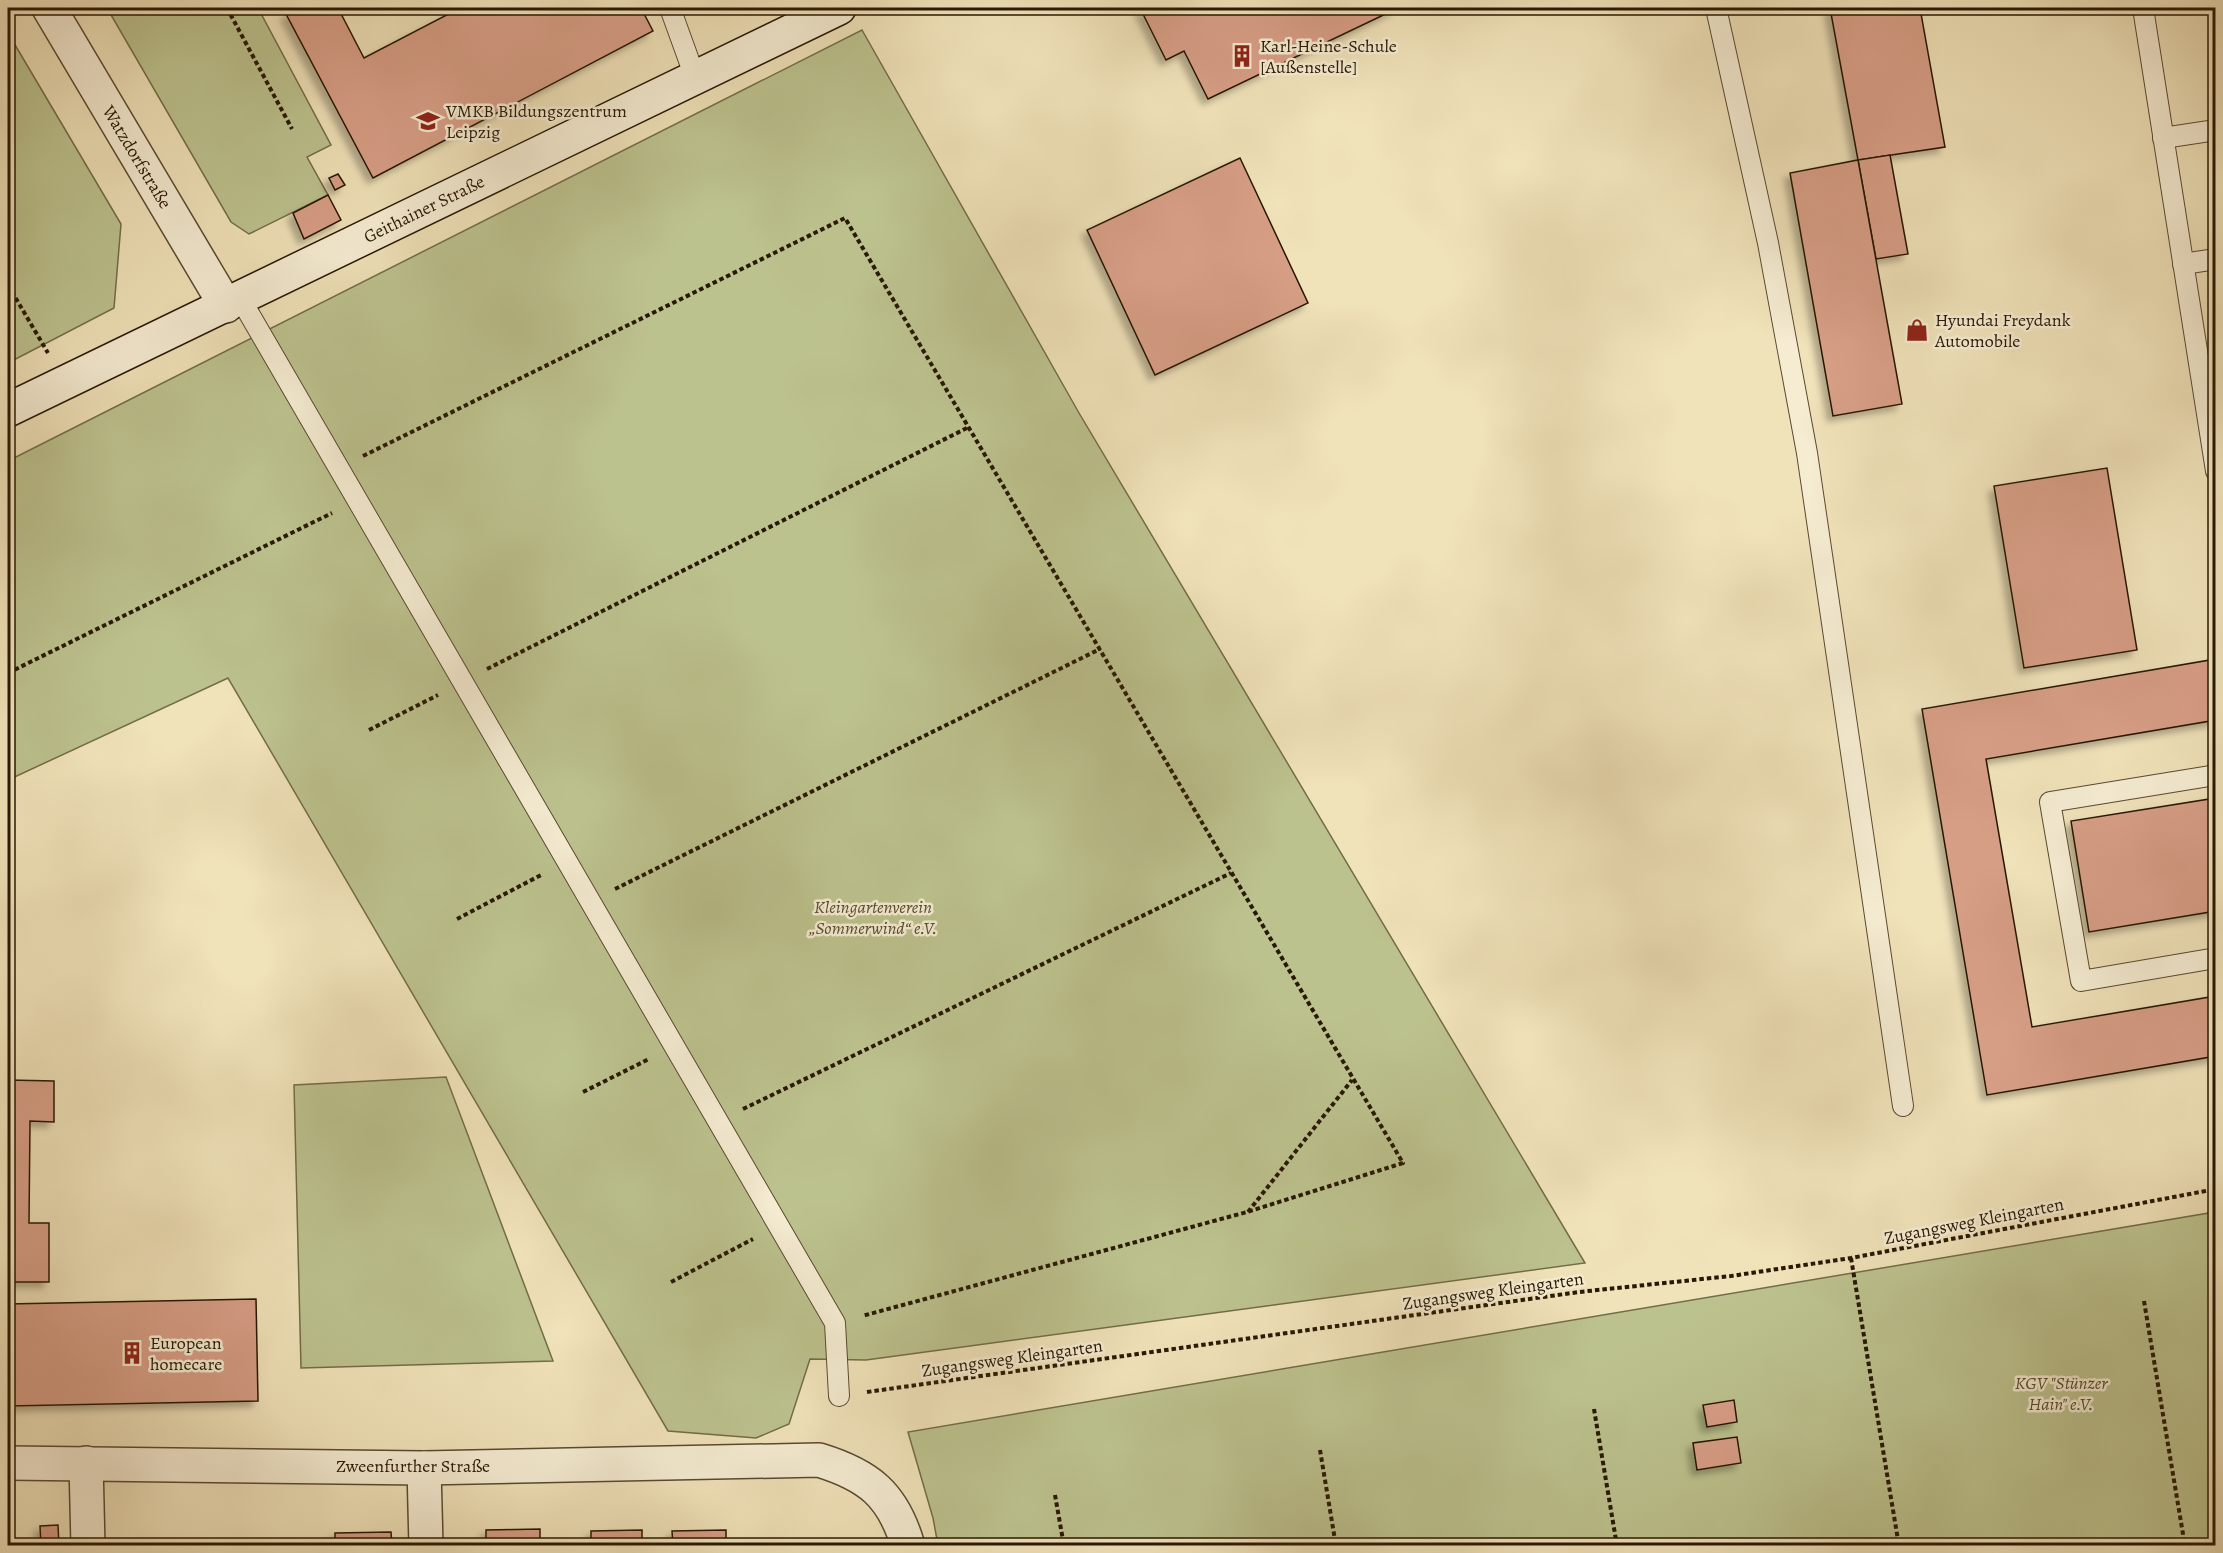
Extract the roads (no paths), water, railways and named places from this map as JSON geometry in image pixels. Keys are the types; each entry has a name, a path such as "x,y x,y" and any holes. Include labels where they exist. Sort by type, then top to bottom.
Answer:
{"street":[{"name":"Watzdorfstraße","path":"49,8 233,302"},
{"name":"Geithainer Straße","path":"8,410 839,8"},
{"name":"Zweenfurther Straße","path":"8,1463 424,1468 819,1460 847,1468 884,1494 903,1527 908,1545"},
{"path":"86,1463 88,1545"},
{"path":"424,1468 426,1545"}],"lane":[{"path":"670,8 695,77"},
{"path":"1716,8 1768,243 1806,453 1903,1106"},
{"path":"2143,8 2216,471"},
{"path":"2163,138 2216,130"},
{"path":"2183,264 2216,259"},
{"path":"233,302 357,500 835,1323 839,1396"},
{"path":"2216,775 2050,802 2081,981 2216,958"}],"place":[{"name":"Karl-Heine-Schule [Außenstelle]","path":"1242,56"},
{"name":"VMKB Bildungszentrum Leipzig","path":"428,121"},
{"name":"Hyundai Freydank Automobile","path":"1917,330"},
{"name":"European homecare","path":"132,1353"}],"park label":[{"name":"Kleingartenverein „Sommerwind“ e.V.","path":"873,917"},
{"name":"KGV \"Stünzer Hain\" e.V.","path":"2061,1393"}]}
